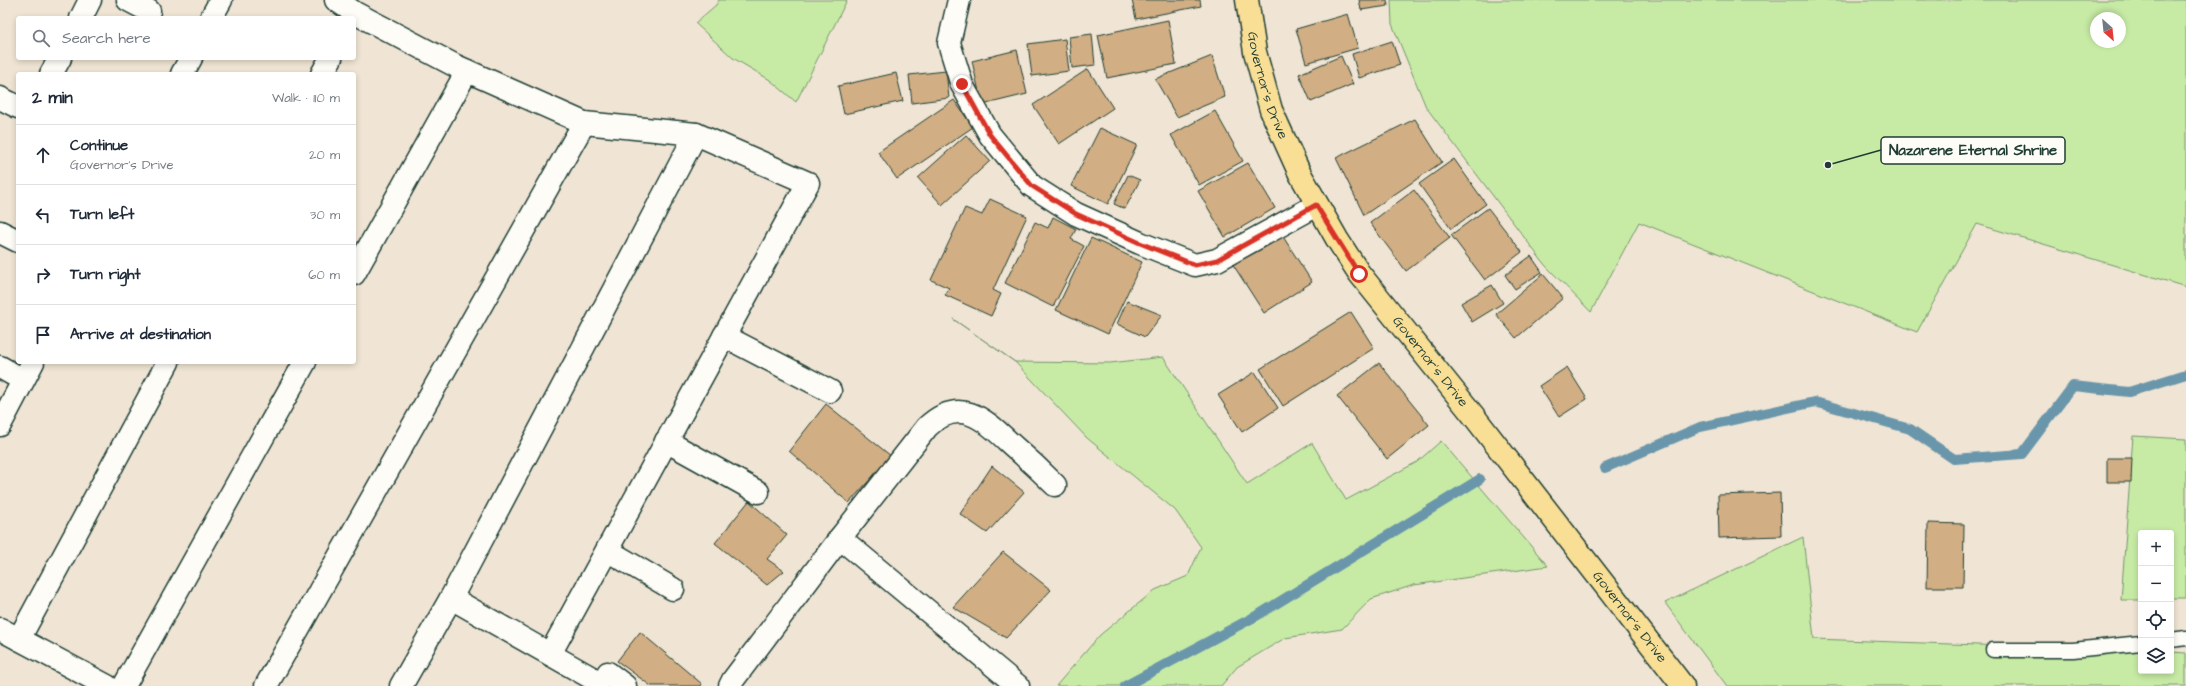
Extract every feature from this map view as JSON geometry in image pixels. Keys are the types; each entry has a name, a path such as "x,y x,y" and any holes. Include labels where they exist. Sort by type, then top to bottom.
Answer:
{"main road":[{"name":"Governor's Drive","path":"1247,0 1255,52 1271,110 1285,143 1316,205 1359,274 1473,415 1683,686"}],"street":[{"path":"82,16 90,0"},
{"path":"128,0 149,11"},
{"path":"213,16 221,0"},
{"path":"336,0 354,15 467,71 584,123 696,134 808,183 550,654"},
{"path":"959,0 949,43 962,84 990,135 1032,186 1076,214 1140,243 1195,265 1217,260 1316,205"},
{"path":"52,72 59,60"},
{"path":"183,72 190,60"},
{"path":"323,72 330,60"},
{"path":"356,270 467,71"},
{"path":"0,98 16,106"},
{"path":"266,686 584,123"},
{"path":"401,686 451,598 696,134"},
{"path":"0,232 16,240"},
{"path":"724,336 830,391"},
{"path":"107,686 9,634 167,364"},
{"path":"124,686 304,364"},
{"path":"0,368 28,371 0,425"},
{"path":"735,684 840,538 927,427 938,416 949,412 963,412 977,416 990,424 1055,484"},
{"path":"666,441 758,492"},
{"path":"840,538 1018,686"},
{"path":"607,550 673,589"},
{"path":"451,598 550,654 625,686"}],"lane":[{"path":"2174,640 2186,638"},
{"path":"1993,650 2073,650 2138,644"}],"green space":[{"path":"719,0 847,0 796,102 770,80 733,58 695,23 716,5"},
{"path":"1391,0 2186,0 2186,287 1977,224 1917,332 1639,222 1591,312 1545,265 1426,107 1392,24"},
{"path":"1163,357 1247,484 1312,443 1346,500 1417,462 1441,441 1548,566 1414,585 1371,599 1342,629 1285,638 1237,667 1221,686 1056,686 1100,635 1155,590 1188,576 1201,547 1175,510 1087,438 1015,362 1110,363"},
{"path":"2133,436 2186,439 2186,598 2174,598 2174,530 2138,530 2138,600 2121,600"},
{"path":"1803,537 1814,639 2138,651 2138,674 2174,674 2174,652 2186,653 2186,686 1727,686 1665,603"}],"building":[{"path":"1132,0 1200,0 1201,6 1136,19"},
{"path":"1359,0 1387,0 1388,6 1361,10"},
{"path":"1348,14 1358,48 1306,63 1296,29"},
{"path":"1168,20 1176,64 1107,78 1098,35"},
{"path":"1092,34 1095,65 1072,68 1069,37"},
{"path":"1065,39 1069,71 1032,76 1028,44"},
{"path":"1392,41 1400,65 1359,78 1352,54"},
{"path":"1017,50 1027,94 982,105 972,61"},
{"path":"1212,56 1225,97 1177,117 1155,79"},
{"path":"1341,56 1353,84 1311,102 1299,74"},
{"path":"1088,69 1113,108 1059,144 1033,105"},
{"path":"946,71 949,98 912,103 909,75"},
{"path":"896,73 903,101 844,114 838,86"},
{"path":"954,100 973,127 897,179 878,152"},
{"path":"1215,111 1243,161 1199,185 1171,135"},
{"path":"1415,119 1442,162 1364,215 1336,158"},
{"path":"1100,128 1137,145 1108,204 1071,186"},
{"path":"966,135 990,161 942,205 918,178"},
{"path":"1454,159 1486,204 1451,229 1419,184"},
{"path":"1248,163 1275,208 1225,237 1198,191"},
{"path":"1128,175 1140,180 1125,209 1114,204"},
{"path":"1414,190 1450,238 1406,271 1370,223"},
{"path":"990,199 1027,216 993,290 1001,294 991,316 945,295 949,288 931,280 965,208 982,215"},
{"path":"1488,208 1522,252 1485,280 1451,235"},
{"path":"1053,217 1076,229 1071,239 1084,246 1053,307 1005,283 1035,222 1048,228"},
{"path":"1280,232 1312,282 1264,313 1232,263"},
{"path":"1091,238 1142,262 1108,334 1056,310"},
{"path":"1531,256 1542,272 1515,289 1505,275"},
{"path":"1543,274 1563,298 1516,338 1496,314"},
{"path":"1492,285 1503,303 1472,322 1461,303"},
{"path":"1127,301 1162,315 1145,337 1117,324"},
{"path":"1351,312 1374,348 1283,406 1260,369"},
{"path":"1379,363 1429,425 1387,459 1337,396"},
{"path":"1567,367 1587,399 1559,417 1539,386"},
{"path":"1255,372 1278,408 1242,432 1218,395"},
{"path":"826,404 891,456 849,503 789,451"},
{"path":"2107,458 2132,458 2131,482 2107,482"},
{"path":"992,466 1024,492 987,533 960,514"},
{"path":"1780,493 1781,536 1719,538 1718,495"},
{"path":"749,501 787,535 767,559 784,571 767,585 715,543"},
{"path":"1928,523 1964,524 1963,587 1927,587"},
{"path":"1003,552 1051,590 1006,638 953,607"},
{"path":"640,632 702,684 701,686 651,686 617,661"}],"waterway":[{"path":"1605,468 1700,427 1815,402 1910,429 1954,459 2022,454 2073,386 2129,392 2186,374"},
{"path":"1125,686 1258,615 1480,479"}],"place":[{"name":"Nazarene Eternal Shrine","path":"1828,165"}],"route":[{"path":"962,84 990,135 1032,186 1076,214 1140,243 1195,265 1217,260 1316,205 1359,274"}]}
